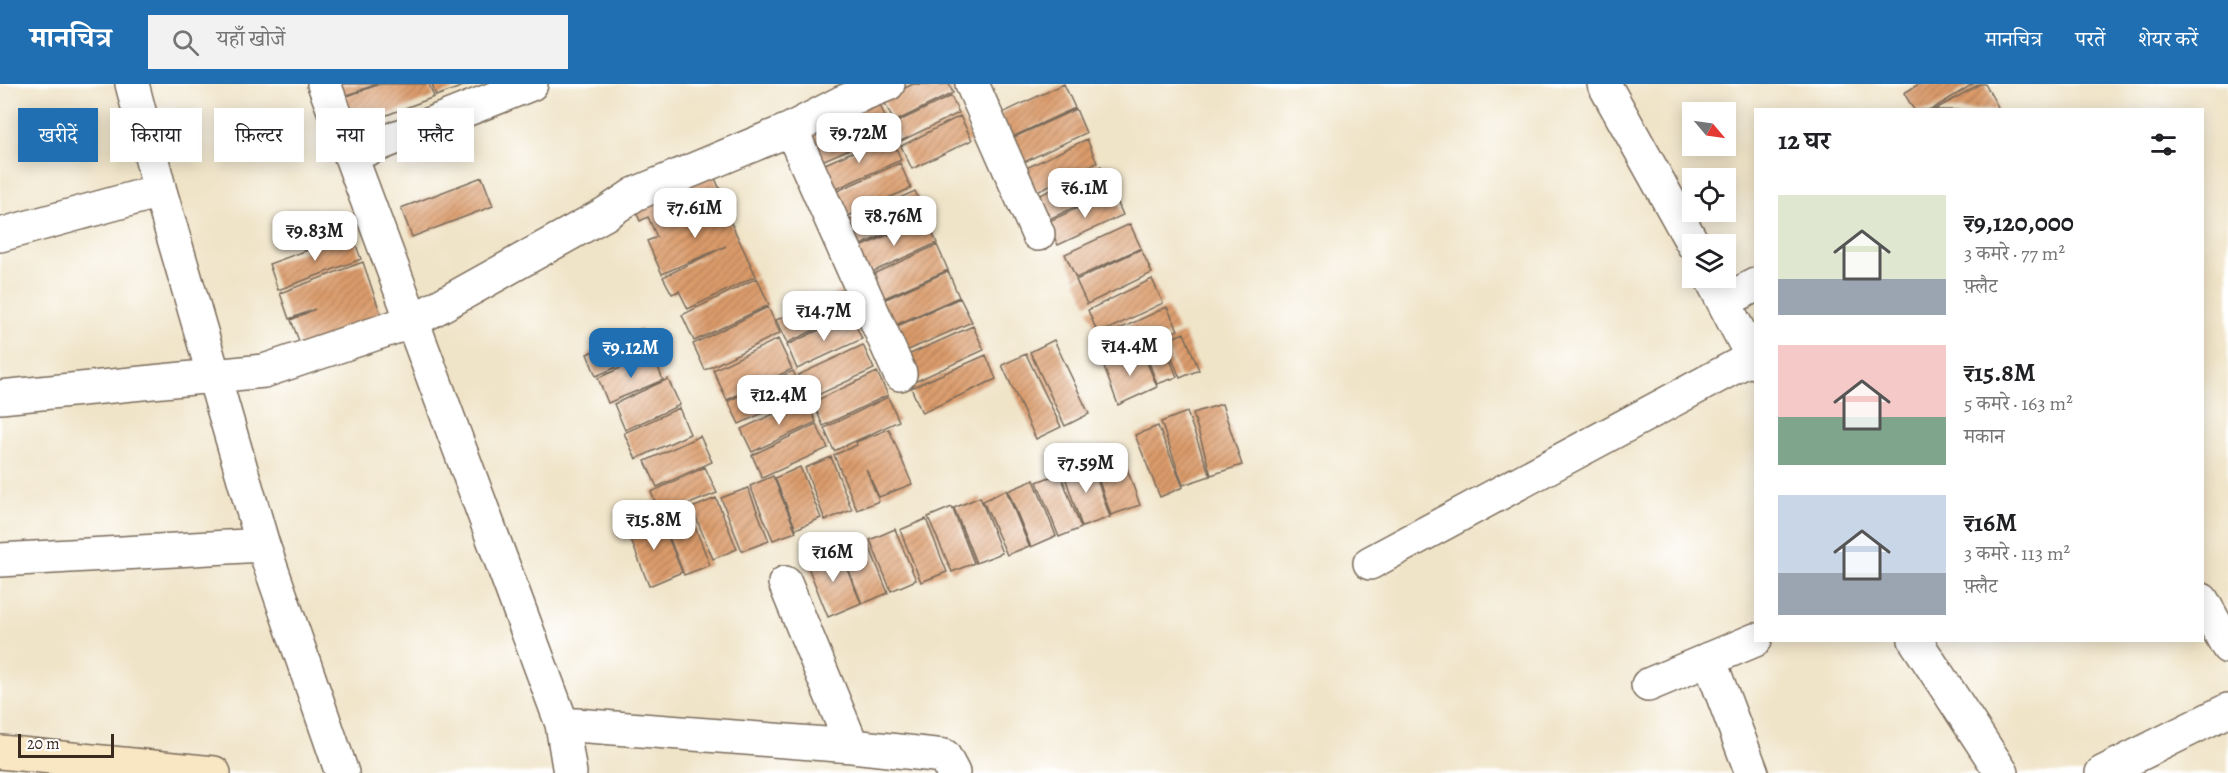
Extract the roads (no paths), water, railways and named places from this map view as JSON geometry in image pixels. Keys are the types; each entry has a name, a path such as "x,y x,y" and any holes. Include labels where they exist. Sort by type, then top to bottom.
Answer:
{"street":[{"path":"132,84 160,191 263,545 342,773"},
{"path":"324,84 333,108"},
{"path":"385,142 531,84"},
{"path":"0,397 213,374 264,371 413,321 605,214 635,194 791,129 840,93 888,84"},
{"path":"972,84 1038,234"},
{"path":"1604,84 1687,234"},
{"path":"791,129 900,374"},
{"path":"355,162 562,724 570,773"},
{"path":"0,235 160,191"},
{"path":"1371,563 1754,359 1718,290 1754,285"},
{"path":"0,560 263,545"},
{"path":"785,583 852,746"},
{"path":"2204,604 2228,647"},
{"path":"1648,685 1754,640"},
{"path":"1916,642 2002,773"},
{"path":"1709,659 1752,773"},
{"path":"2102,773 2228,710"},
{"path":"562,724 852,746 944,756 953,773"},
{"path":"0,752 214,773"}]}
